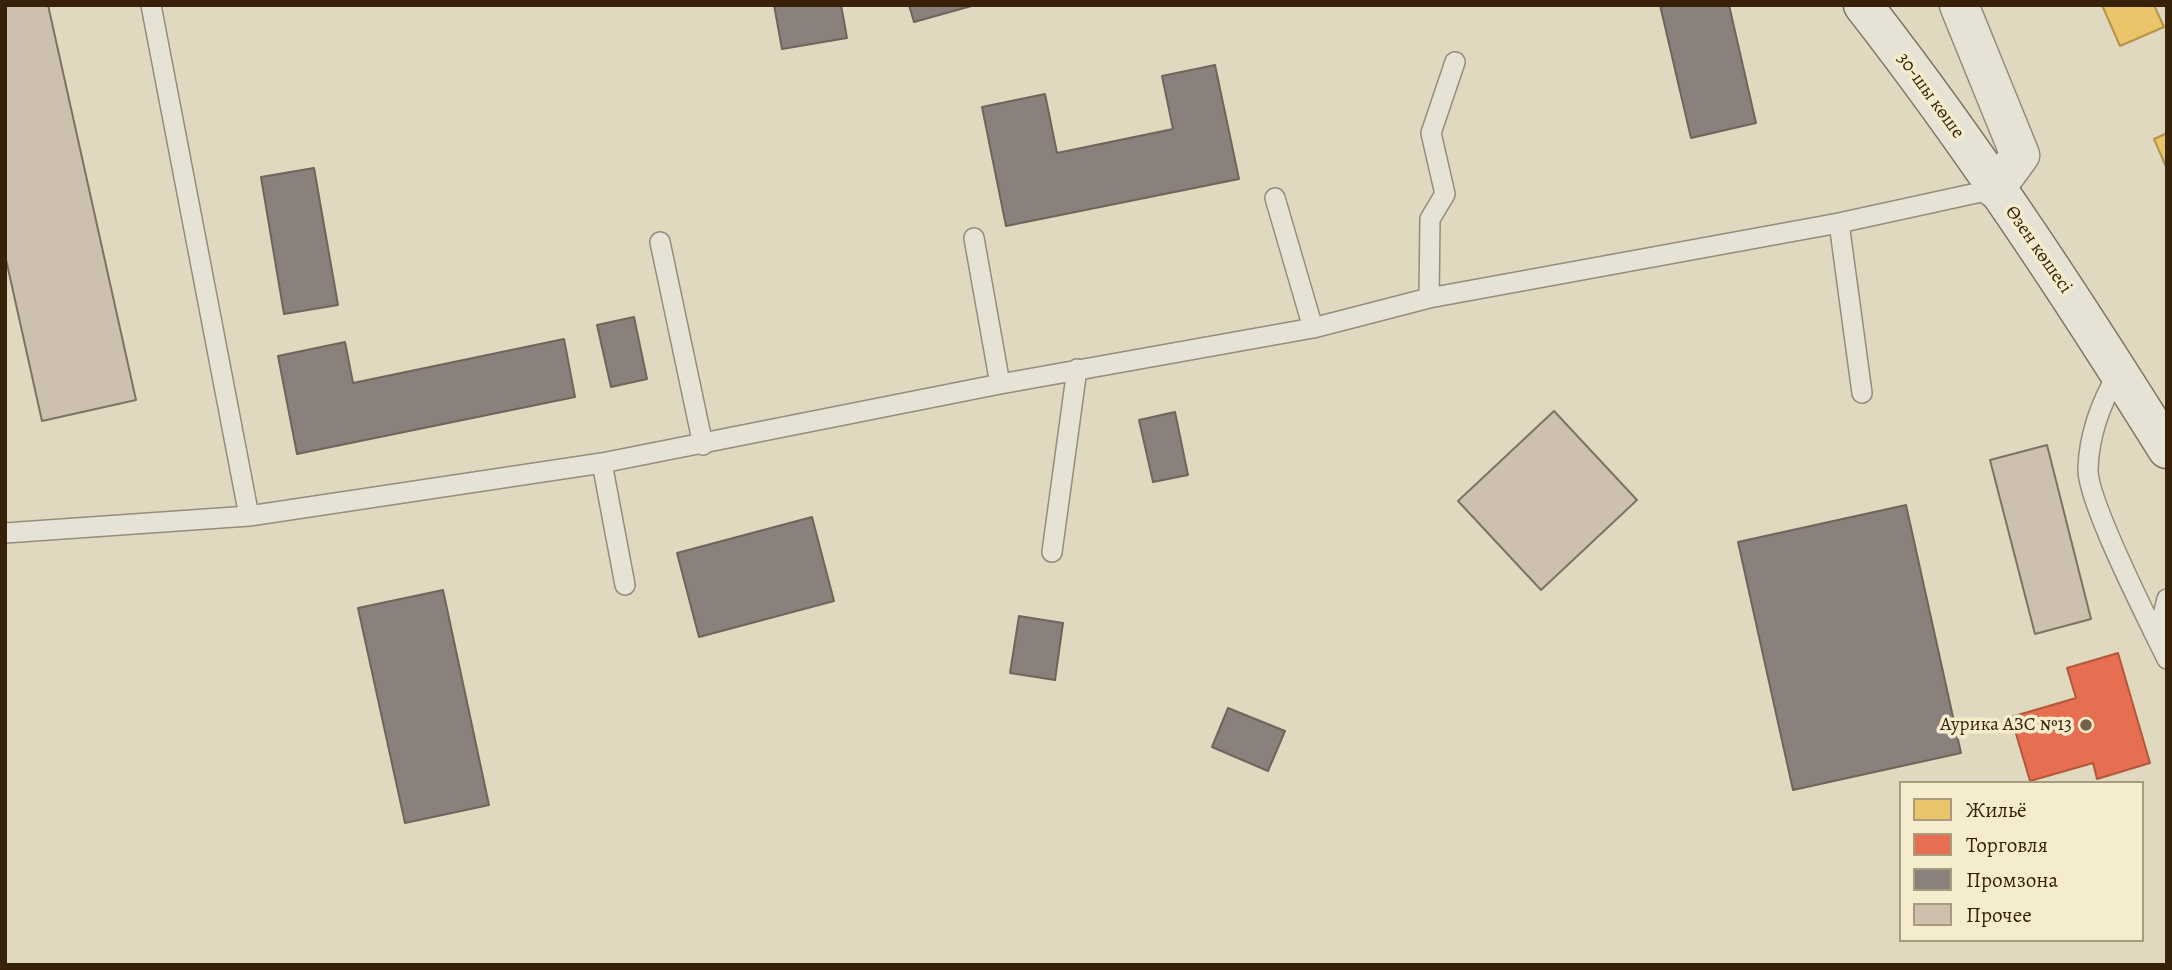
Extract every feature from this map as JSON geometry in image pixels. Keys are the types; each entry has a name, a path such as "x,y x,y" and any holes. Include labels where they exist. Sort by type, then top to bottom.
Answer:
{"main road":[{"name":"30-шы көше","path":"1863,5 1926,86 1995,189"},
{"name":"Өзен көшесі","path":"1959,5 2020,155 1995,189 2119,372 2167,449"}],"lane":[{"path":"151,5 249,516"},
{"path":"1429,298 1430,219 1445,194 1432,133 1455,62"},
{"path":"5,533 249,516 602,463 1077,369 1313,328 1429,298 1839,223 1995,189"},
{"path":"1275,198 1313,328"},
{"path":"1839,223 1862,393"},
{"path":"974,238 1000,384"},
{"path":"660,242 703,445"},
{"path":"1052,552 1077,369"},
{"path":"2119,372 2103,400 2094,429 2088,471 2096,501 2167,659"},
{"path":"602,463 625,585"},
{"path":"2157,639 2167,599"}],"building: Жильё":[{"path":"2102,5 2154,5 2164,27 2120,46"},
{"path":"2167,133 2167,169 2154,139"}],"building: Торговля":[{"path":"2118,653 2150,763 2097,779 2093,763 2030,781 2011,717 2076,698 2067,668"}],"building: Промзона":[{"path":"774,5 841,5 847,38 782,49"},
{"path":"909,5 975,5 914,22"},
{"path":"1660,5 1729,5 1756,123 1691,138"},
{"path":"1215,65 1239,179 1006,226 982,107 1045,94 1057,153 1173,129 1162,76"},
{"path":"314,168 338,305 284,314 261,177"},
{"path":"634,317 647,379 611,387 597,325"},
{"path":"564,339 575,397 297,454 278,356 345,342 353,383"},
{"path":"1175,412 1188,475 1153,482 1139,420"},
{"path":"1906,505 1961,753 1793,790 1738,542"},
{"path":"812,517 834,601 699,637 677,553"},
{"path":"443,590 489,805 405,823 358,608"},
{"path":"1019,616 1063,623 1055,680 1010,673"},
{"path":"1228,708 1285,731 1268,771 1212,747"}],"building: Прочее":[{"path":"5,5 48,5 136,400 42,421 5,255"},
{"path":"1554,411 1637,500 1541,590 1458,501"},
{"path":"2047,445 2091,619 2035,634 1990,460"}],"place":[{"name":"Аурика АЗС №13","path":"2086,725"}]}
